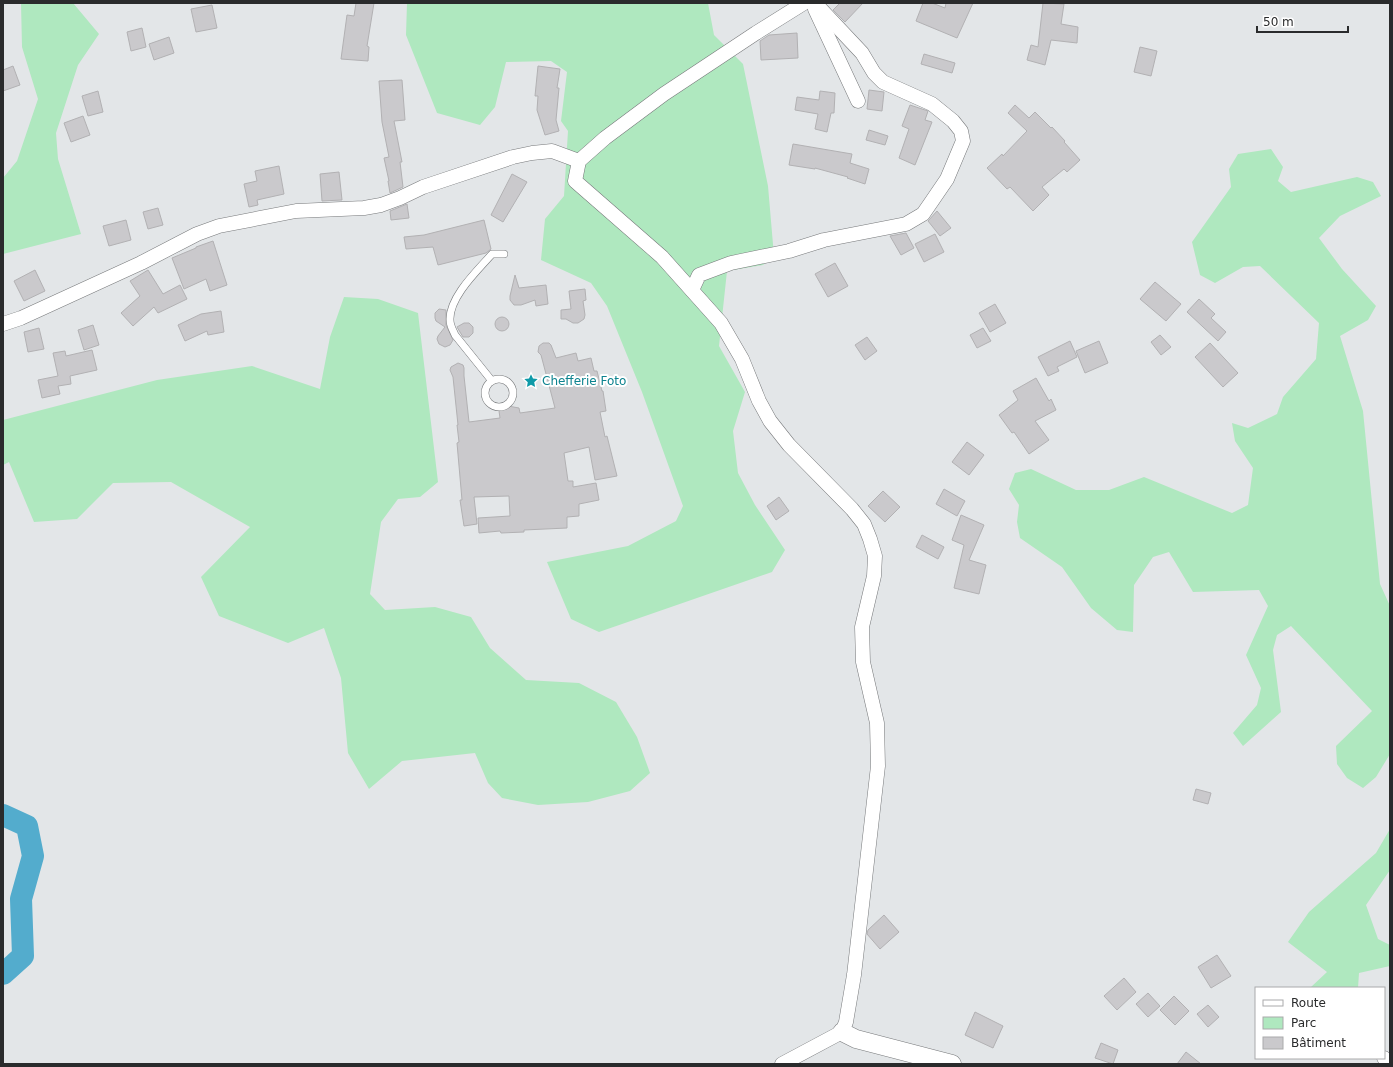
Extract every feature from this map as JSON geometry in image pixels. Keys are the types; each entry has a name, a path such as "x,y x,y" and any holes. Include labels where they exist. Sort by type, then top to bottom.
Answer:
{"street":[{"path":"782,1064 842,1032 846,1022 854,975 878,766 877,724 863,662 862,627 874,576 875,556 864,524 852,509 789,445 770,421 759,401 742,359 720,323 662,257 575,181 579,161 605,138 664,94 804,3"},
{"path":"692,290 699,275 730,263 789,251 824,240 906,224 923,214 947,179 963,141 961,131 953,121 932,104 883,82 874,73 862,53 814,3"},
{"path":"814,3 858,101"},
{"path":"3,324 21,318 141,263 197,234 219,226 296,211 364,208 381,205 423,187 513,157 532,153 552,151 579,161"},
{"path":"842,1032 856,1039 952,1064"}],"lane":[{"path":"492,381 455,335 451,328 450,320 453,305 462,289 492,254 504,254"}],"green space":[{"path":"21,3 73,3 99,34 78,65 56,133 58,159 81,234 3,254 3,178 17,161 38,99 22,47"},
{"path":"407,3 708,3 714,35 743,64 768,186 774,256 763,265 727,271 719,346 745,392 733,431 738,473 755,505 785,550 772,572 599,632 571,619 547,562 628,546 676,521 683,506 642,392 607,306 591,283 541,260 545,219 564,196 568,131 561,121 567,72 551,61 506,62 495,107 480,125 437,113 406,35"},
{"path":"1271,149 1283,167 1278,181 1291,192 1357,177 1373,182 1381,196 1340,216 1319,238 1342,269 1376,306 1368,320 1340,336 1363,411 1380,584 1390,606 1390,754 1376,777 1363,788 1347,778 1337,764 1336,746 1372,711 1291,626 1277,635 1273,650 1281,712 1243,746 1233,733 1257,705 1261,688 1246,655 1268,606 1259,590 1193,592 1169,552 1153,557 1134,585 1133,632 1117,630 1091,608 1062,567 1020,538 1017,522 1019,505 1009,489 1015,473 1031,469 1076,490 1109,490 1144,477 1232,513 1248,505 1253,468 1235,441 1232,423 1248,428 1277,414 1283,397 1316,359 1319,323 1260,266 1243,267 1215,283 1200,275 1192,242 1231,187 1229,169 1238,154"},
{"path":"344,297 378,299 418,313 438,482 420,497 398,499 381,522 370,594 385,610 435,607 471,617 490,648 526,680 579,683 616,702 637,737 650,773 630,791 588,802 538,805 502,798 488,783 475,753 402,761 369,789 348,753 341,678 324,628 288,643 219,616 201,577 250,527 171,482 113,483 77,519 34,522 9,462 3,465 3,420 157,380 252,366 320,389 330,337"},
{"path":"1390,829 1390,870 1366,905 1378,939 1390,945 1390,966 1359,973 1358,987 1311,987 1327,972 1288,942 1309,912 1376,853"}],"building":[{"path":"356,3 374,3 367,46 369,47 368,61 341,59 347,15 354,16"},
{"path":"840,3 863,3 845,22 833,10"},
{"path":"923,3 932,3 945,8 946,3 973,3 957,38 916,21"},
{"path":"1043,3 1064,4 1061,24 1078,27 1077,43 1051,40 1045,65 1027,60 1031,45 1038,47"},
{"path":"212,5 217,28 196,32 191,9"},
{"path":"142,28 146,47 131,51 127,32"},
{"path":"797,33 798,58 761,60 760,41 769,35"},
{"path":"169,37 174,53 154,60 149,44"},
{"path":"1140,47 1157,51 1151,76 1134,72"},
{"path":"924,54 955,63 952,73 921,64"},
{"path":"13,66 20,85 3,91 3,70"},
{"path":"538,66 560,69 557,88 559,88 556,120 559,131 545,135 537,110 538,96 535,96"},
{"path":"402,80 405,120 394,121 402,162 400,162 403,187 390,193 384,158 389,157 382,122 379,81"},
{"path":"869,90 884,92 882,111 867,109"},
{"path":"98,91 103,112 88,116 82,96"},
{"path":"820,91 835,93 834,113 831,113 827,132 815,129 818,114 795,110 797,97 819,100"},
{"path":"910,105 928,111 925,120 932,122 915,165 899,158 909,129 902,126"},
{"path":"1015,105 1029,118 1035,112 1051,128 1052,127 1080,160 1067,172 1064,169 1042,187 1049,195 1033,211 1010,187 1007,189 987,168 1002,154 1003,156 1027,131 1008,113"},
{"path":"83,116 90,135 71,142 64,123"},
{"path":"869,130 888,136 885,145 866,140"},
{"path":"793,144 852,154 850,163 869,169 865,184 847,178 848,177 815,168 789,165"},
{"path":"279,166 284,194 257,200 258,205 249,207 244,184 257,181 255,171"},
{"path":"339,172 342,200 322,201 320,174"},
{"path":"512,174 527,182 503,222 491,215"},
{"path":"407,204 409,218 391,220 390,211"},
{"path":"158,208 163,225 148,229 143,212"},
{"path":"937,211 951,228 940,236 928,221"},
{"path":"126,220 131,240 109,246 103,226"},
{"path":"484,220 491,249 486,253 438,265 433,247 406,249 404,237 424,235"},
{"path":"906,233 914,248 901,255 890,236"},
{"path":"935,234 944,252 924,262 915,244"},
{"path":"213,241 227,285 210,291 206,279 184,289 172,258"},
{"path":"835,263 848,286 828,297 815,274"},
{"path":"35,270 45,291 24,301 14,281"},
{"path":"148,270 163,294 180,285 187,299 158,313 154,307 133,326 121,313 140,296 130,281"},
{"path":"515,275 519,288 546,285 548,304 536,306 535,300 521,305 514,305 510,300 510,296"},
{"path":"1155,282 1181,304 1166,321 1140,299"},
{"path":"585,289 586,300 583,301 585,315 584,319 578,323 573,323 566,319 561,319 561,310 571,309 569,291"},
{"path":"1199,299 1215,314 1211,318 1226,332 1218,341 1187,312"},
{"path":"995,304 1006,323 990,332 979,313"},
{"path":"439,309 446,310 446,325 453,340 450,345 445,347 439,344 437,339 445,327 436,321 435,318 435,313"},
{"path":"221,311 224,332 208,335 207,331 185,341 178,325 201,314"},
{"path":"499,317 505,317 509,321 509,327 505,331 499,331 495,327 495,321"},
{"path":"464,323 469,323 473,327 473,333 469,337 463,337 457,327"},
{"path":"93,325 99,345 84,350 78,330"},
{"path":"39,328 44,349 28,352 24,332"},
{"path":"983,328 991,341 977,348 970,335"},
{"path":"1160,335 1171,347 1161,355 1151,342"},
{"path":"867,337 877,351 865,360 855,345"},
{"path":"1070,341 1077,357 1057,367 1059,371 1048,376 1038,357"},
{"path":"1099,341 1108,363 1085,373 1076,351"},
{"path":"543,343 549,343 551,345 556,358 576,353 578,361 591,358 594,371 597,371 603,391 606,411 600,412 605,437 607,436 617,476 595,480 589,447 564,453 568,481 573,481 573,487 596,483 599,500 579,504 579,516 567,517 567,528 524,530 524,532 501,533 500,531 479,533 478,518 510,516 509,496 474,497 477,524 464,526 460,500 462,500 457,443 459,442 458,425 453,377 450,370 451,367 458,363 463,365 464,368 469,422 500,418 499,411 508,406 519,408 520,413 555,408 541,355 538,352 539,346"},
{"path":"1210,343 1238,373 1223,387 1195,357"},
{"path":"92,350 97,370 70,376 71,384 58,386 60,394 42,398 38,380 58,376 53,353 65,351 66,356"},
{"path":"1036,378 1049,401 1051,399 1056,410 1035,421 1049,440 1029,454 1014,432 1012,433 999,415 1018,400 1013,391"},
{"path":"967,442 984,455 969,475 952,462"},
{"path":"944,489 965,501 957,516 936,504"},
{"path":"883,491 900,507 885,522 868,506"},
{"path":"779,497 789,511 776,520 767,506"},
{"path":"961,515 984,525 969,560 986,565 979,594 954,588 964,545 952,540"},
{"path":"922,535 944,547 938,559 916,547"},
{"path":"1196,789 1211,793 1208,804 1193,800"},
{"path":"884,915 899,932 880,949 867,934 868,930"},
{"path":"1217,955 1231,976 1211,988 1198,967"},
{"path":"1124,978 1136,992 1117,1010 1104,996"},
{"path":"1148,993 1160,1006 1148,1017 1136,1004"},
{"path":"1174,996 1189,1011 1175,1025 1160,1010"},
{"path":"1208,1005 1219,1017 1208,1027 1197,1014"},
{"path":"975,1012 1003,1026 993,1048 965,1035"},
{"path":"1101,1043 1118,1050 1113,1064 1095,1058"},
{"path":"1186,1052 1201,1064 1177,1064"}],"waterway":[{"path":"3,815 27,826 33,856 21,899 23,956 3,974"}],"place":[{"name":"Chefferie Foto","path":"531,381"}]}
